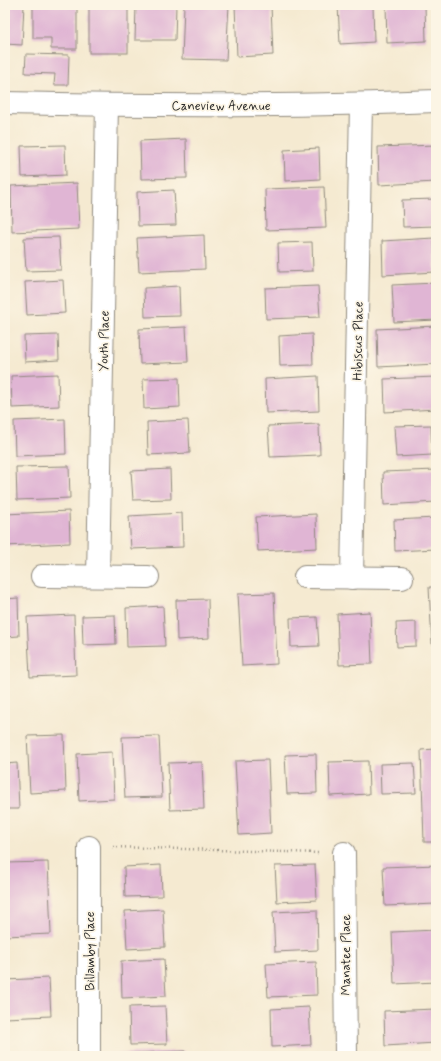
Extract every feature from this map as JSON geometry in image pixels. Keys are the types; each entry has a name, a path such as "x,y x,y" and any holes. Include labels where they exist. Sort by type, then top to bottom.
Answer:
{"street":[{"name":"Caneview Avenue","path":"5,103 107,105 361,104 436,101"},
{"name":"Hibiscus Place","path":"352,578 361,104"},
{"name":"Youth Place","path":"98,576 107,105"},
{"path":"42,576 148,576"},
{"path":"305,577 402,578"},
{"name":"Billamby Place","path":"89,847 89,1056"},
{"name":"Manatee Place","path":"344,853 346,1056"}],"path":[{"path":"89,847 344,853"}],"building":[{"path":"5,5 24,5 22,45 5,44"},
{"path":"33,5 77,5 77,49 51,49 51,38 33,38"},
{"path":"89,5 128,5 128,53 89,53"},
{"path":"136,5 176,5 175,40 135,40"},
{"path":"184,5 229,5 226,60 182,59"},
{"path":"235,5 271,5 273,55 237,57"},
{"path":"338,5 373,5 374,42 340,44"},
{"path":"386,5 425,5 426,41 387,43"},
{"path":"26,54 69,55 68,85 54,85 55,74 25,73"},
{"path":"186,139 187,178 141,179 140,141"},
{"path":"65,145 66,175 22,177 21,146"},
{"path":"436,145 436,182 379,185 378,147"},
{"path":"319,148 320,179 285,181 284,150"},
{"path":"77,183 79,229 12,232 11,186"},
{"path":"324,187 326,228 266,230 265,189"},
{"path":"174,190 176,225 138,226 137,192"},
{"path":"436,199 436,226 403,227 402,200"},
{"path":"204,235 205,269 139,272 137,238"},
{"path":"59,237 61,270 26,271 24,238"},
{"path":"434,238 435,272 383,275 382,241"},
{"path":"312,242 313,271 279,272 278,243"},
{"path":"63,280 65,313 27,315 25,282"},
{"path":"436,283 436,320 394,322 392,285"},
{"path":"179,286 180,316 145,317 144,288"},
{"path":"318,286 320,317 266,319 265,288"},
{"path":"436,326 436,364 378,367 377,329"},
{"path":"186,327 188,362 140,364 139,329"},
{"path":"312,334 313,365 280,366 279,336"},
{"path":"58,335 59,360 25,362 24,336"},
{"path":"58,374 59,406 12,408 11,376"},
{"path":"318,376 319,411 266,413 265,379"},
{"path":"436,377 436,409 385,412 384,379"},
{"path":"179,378 180,407 144,409 143,379"},
{"path":"65,419 66,454 15,456 14,421"},
{"path":"188,420 190,453 148,455 147,422"},
{"path":"319,424 320,455 270,457 268,426"},
{"path":"431,425 432,455 396,457 394,426"},
{"path":"69,466 70,498 17,500 16,467"},
{"path":"170,469 171,499 133,500 131,471"},
{"path":"436,470 436,502 384,505 383,472"},
{"path":"69,511 70,543 5,546 5,514"},
{"path":"182,513 183,547 131,549 129,516"},
{"path":"316,514 317,548 258,551 256,517"},
{"path":"436,518 436,549 395,551 394,520"},
{"path":"429,587 436,587 436,643 432,644"},
{"path":"274,593 277,664 242,666 238,594"},
{"path":"18,598 19,636 5,637 5,599"},
{"path":"208,599 209,638 177,640 176,600"},
{"path":"163,606 165,646 127,647 126,608"},
{"path":"370,612 372,664 339,665 337,614"},
{"path":"74,615 76,675 30,677 27,617"},
{"path":"115,615 116,644 83,645 82,616"},
{"path":"317,617 319,646 291,647 290,618"},
{"path":"416,622 416,646 397,647 396,623"},
{"path":"64,735 66,791 30,793 27,736"},
{"path":"159,736 162,797 125,798 122,737"},
{"path":"436,749 436,842 424,842 421,750"},
{"path":"112,752 114,799 79,801 77,754"},
{"path":"316,754 317,793 287,794 285,755"},
{"path":"268,760 271,833 239,835 235,761"},
{"path":"368,761 369,794 330,796 329,762"},
{"path":"202,762 204,809 170,810 168,763"},
{"path":"17,763 19,809 5,809 5,764"},
{"path":"414,763 416,793 381,794 380,764"},
{"path":"48,862 51,934 5,936 5,863"},
{"path":"161,865 162,896 125,897 124,867"},
{"path":"315,865 317,900 277,902 275,866"},
{"path":"436,865 436,904 385,906 383,867"},
{"path":"163,909 165,947 127,949 125,911"},
{"path":"317,910 318,950 275,952 273,912"},
{"path":"436,930 436,982 394,984 392,932"},
{"path":"164,959 166,996 122,998 121,961"},
{"path":"316,962 317,995 268,997 266,964"},
{"path":"49,978 51,1016 5,1018 5,980"},
{"path":"165,1006 167,1044 130,1045 129,1007"},
{"path":"309,1007 311,1045 272,1047 271,1009"},
{"path":"436,1009 436,1043 385,1046 384,1011"},
{"path":"185,1051 185,1056 117,1056 117,1054"}]}
